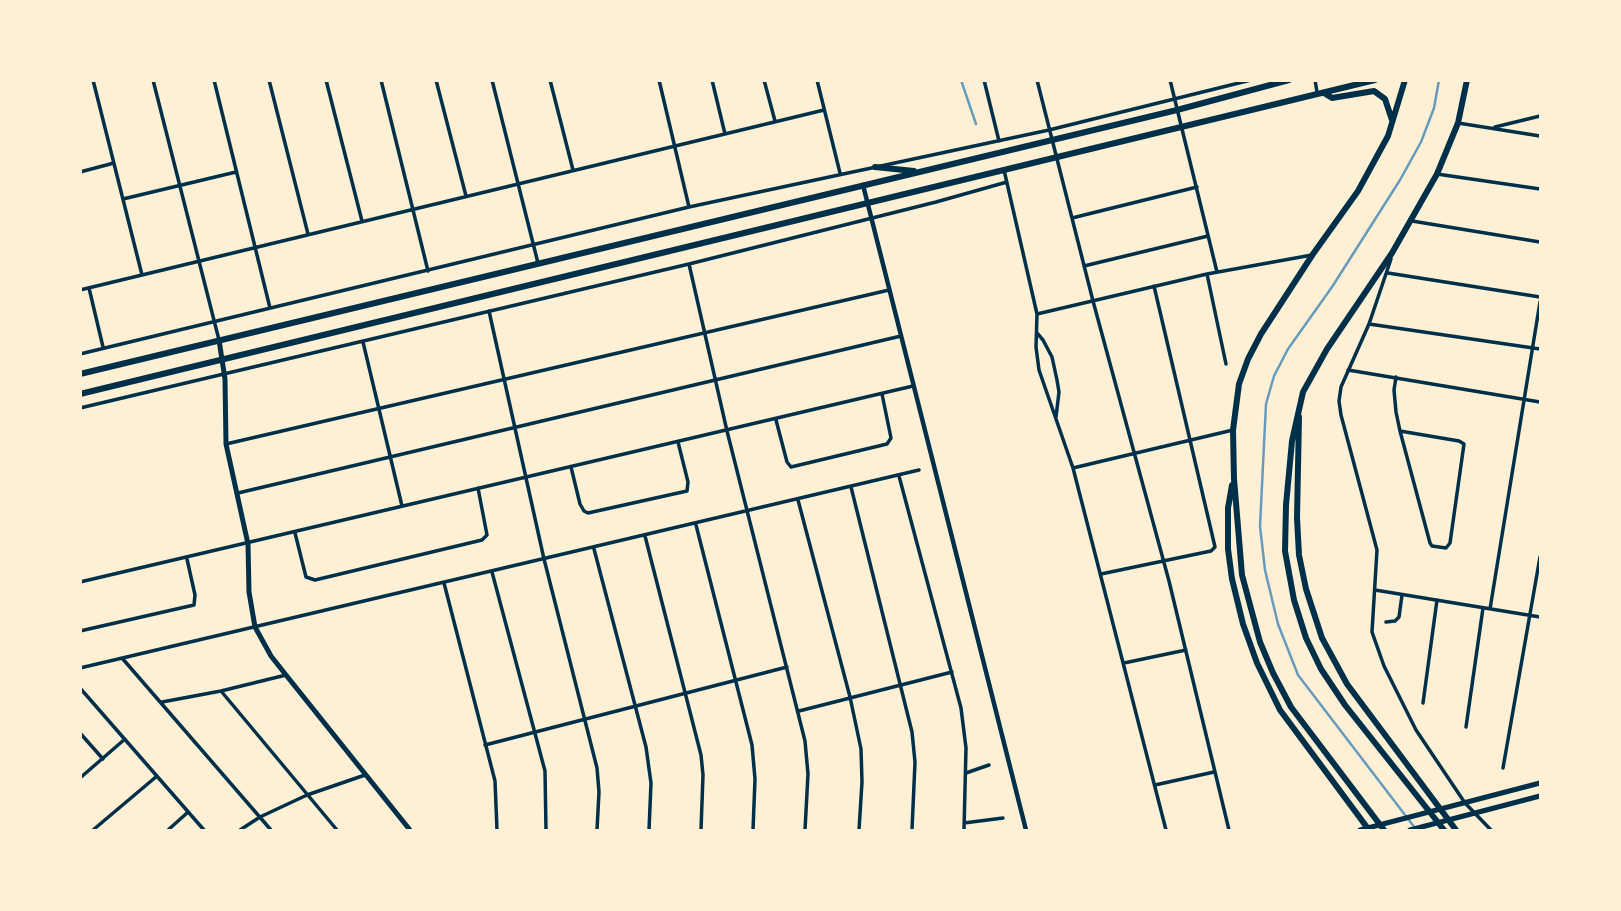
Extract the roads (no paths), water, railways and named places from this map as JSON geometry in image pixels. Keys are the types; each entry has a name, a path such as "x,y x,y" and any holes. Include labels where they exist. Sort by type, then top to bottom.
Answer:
{"main road":[{"path":"80,374 1177,110 1289,80"},
{"path":"80,394 1375,80"},
{"path":"1384,831 1291,707 1260,642 1242,575 1233,430 1239,384 1248,359 1261,334 1313,254 1358,191 1393,123 1405,80"},
{"path":"1444,831 1345,705 1321,669 1306,638 1289,575 1286,505 1298,410 1313,371 1392,253 1437,174 1458,123 1467,80"},
{"path":"1321,94 1332,98 1374,91 1385,99 1393,123"},
{"path":"875,167 919,172"},
{"path":"219,340 225,374 226,444 248,544 249,592 255,627 285,675 411,831"},
{"path":"1298,410 1300,428 1297,537 1301,570 1312,611 1330,656 1347,684 1445,821 1456,831"},
{"path":"1234,479 1228,508 1231,579 1257,663 1280,710 1365,830 1541,783"},
{"path":"1410,831 1541,796"}],"street":[{"path":"93,80 142,276"},
{"path":"153,80 219,340"},
{"path":"214,80 270,308"},
{"path":"269,80 308,234"},
{"path":"326,80 362,221"},
{"path":"381,80 428,271"},
{"path":"436,80 466,196"},
{"path":"492,80 538,265"},
{"path":"550,80 573,170"},
{"path":"659,80 689,207"},
{"path":"712,80 725,134"},
{"path":"764,80 775,121"},
{"path":"817,80 840,173"},
{"path":"984,80 999,141"},
{"path":"1037,80 1186,650 1229,831"},
{"path":"1170,80 1217,272"},
{"path":"80,354 689,207 1049,130 1251,80"},
{"path":"1315,80 1321,94"},
{"path":"80,290 824,110"},
{"path":"1492,128 1541,116"},
{"path":"1458,123 1541,136"},
{"path":"80,172 114,163"},
{"path":"1004,170 1037,314 1038,370 1073,468 1166,831"},
{"path":"123,199 236,172"},
{"path":"1437,174 1541,189"},
{"path":"80,408 689,264 1007,182"},
{"path":"863,186 1026,831"},
{"path":"1072,218 1197,187"},
{"path":"1412,221 1541,242"},
{"path":"1084,267 1209,236"},
{"path":"1392,253 1388,273 1340,394 1341,415 1377,550 1372,632 1384,666 1416,730 1465,803 1491,831"},
{"path":"1037,314 1207,274 1313,254"},
{"path":"689,264 727,431 799,711 807,756 805,831"},
{"path":"1388,273 1541,299 1490,609"},
{"path":"1207,274 1226,364"},
{"path":"1101,575 1211,551 1215,547 1154,286"},
{"path":"89,288 104,348"},
{"path":"226,444 889,290"},
{"path":"489,311 544,559 599,780 597,831"},
{"path":"1369,324 1541,349"},
{"path":"1037,333 1052,357 1059,392 1056,419"},
{"path":"238,493 901,336"},
{"path":"363,341 402,507"},
{"path":"1348,370 1541,402"},
{"path":"1396,377 1394,401 1400,431 1431,544 1446,548 1450,543 1464,444 1400,431"},
{"path":"80,582 914,386"},
{"path":"776,419 787,462 791,467 887,444 891,438 882,394"},
{"path":"1073,468 1233,430"},
{"path":"571,467 580,503 588,513 687,491 688,482 678,442"},
{"path":"80,668 919,470"},
{"path":"900,476 952,672 965,732 964,831"},
{"path":"851,487 912,732 915,762 912,831"},
{"path":"295,533 306,577 315,580 482,540 487,535 478,488"},
{"path":"799,500 861,749 859,831"},
{"path":"696,524 737,680 755,763 753,831"},
{"path":"645,536 701,754 701,831"},
{"path":"594,548 650,766 649,831"},
{"path":"1503,768 1541,557"},
{"path":"80,631 194,605 195,595 187,559"},
{"path":"492,572 536,732 547,787 546,831"},
{"path":"444,583 495,781 497,831"},
{"path":"1375,590 1541,617"},
{"path":"1387,622 1395,621 1399,617 1402,594"},
{"path":"1423,703 1437,600"},
{"path":"1465,727 1483,608"},
{"path":"1124,663 1186,650"},
{"path":"122,658 271,831"},
{"path":"485,745 787,667"},
{"path":"799,711 952,672"},
{"path":"162,702 285,675"},
{"path":"80,688 204,831"},
{"path":"221,691 337,831"},
{"path":"80,733 103,759"},
{"path":"80,778 125,739"},
{"path":"966,773 989,765"},
{"path":"1155,785 1214,772"},
{"path":"240,831 260,817 307,794 365,775"},
{"path":"93,831 157,776"},
{"path":"168,831 188,813"},
{"path":"964,823 1003,818"}],"waterway":[{"path":"961,80 976,124"},
{"path":"1415,828 1298,675 1278,624 1265,570 1260,526 1266,404 1274,376 1288,349 1332,287 1400,180 1421,142 1434,108 1439,80"}]}
